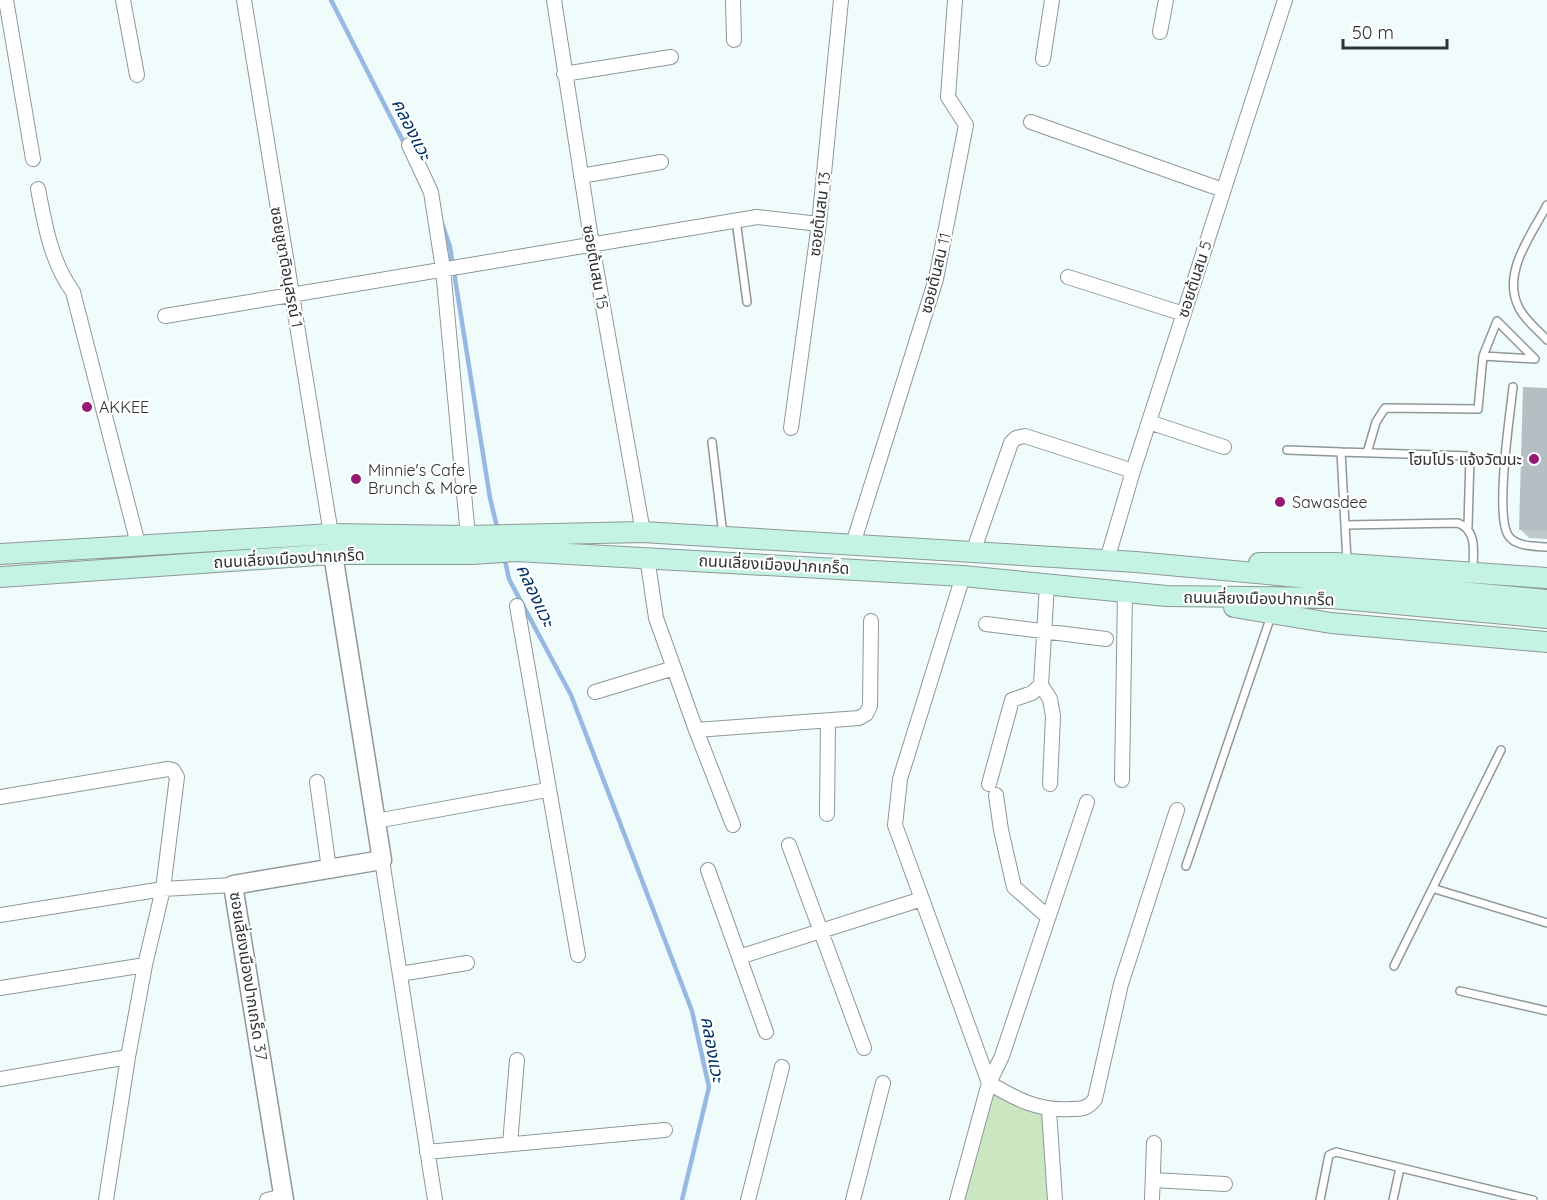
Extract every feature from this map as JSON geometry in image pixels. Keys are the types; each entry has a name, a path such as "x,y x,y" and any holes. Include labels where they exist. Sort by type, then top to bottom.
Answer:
{"main road":[{"name":"ถนนเลี่ยงเมืองปากเกร็ด","path":"0,554 331,534 470,542 514,542 643,532 1136,562 1507,606 1547,618"},
{"name":"ถนนเลี่ยงเมืองปากเกร็ด","path":"0,577 470,542"},
{"name":"ถนนเลี่ยงเมืองปากเกร็ด","path":"514,542 647,557 963,576 1166,596 1331,598 1507,606 1547,600"},
{"path":"1136,562 1347,564 1547,578"},
{"path":"1166,596 1331,623 1547,642"}],"street":[{"path":"6,0 33,159"},
{"path":"123,0 137,75"},
{"name":"ซอยชูชาติอนุสรณ์ 1","path":"244,0 331,534"},
{"name":"ซอยต้นสน 15","path":"554,0 592,245 643,532"},
{"path":"733,0 734,40"},
{"name":"ซอยต้นสน 13","path":"790,428 819,224 841,0"},
{"name":"ซอยต้นสน 11","path":"853,544 936,279 964,136 965,121 954,109 948,97 955,0"},
{"path":"1043,59 1052,0"},
{"path":"1160,32 1166,0"},
{"name":"ซอยต้นสน 5","path":"1107,560 1133,471 1285,0"},
{"path":"564,74 671,57"},
{"path":"1031,122 1223,190"},
{"path":"410,145 431,192 445,268 470,542"},
{"path":"581,177 661,162"},
{"path":"38,189 46,229 60,273 73,292 138,544"},
{"path":"165,316 736,220 766,216 819,224"},
{"path":"1068,277 1184,314"},
{"path":"1149,422 1224,447"},
{"path":"973,552 1011,443 1016,438 1025,436 1133,471"},
{"path":"333,554 435,1200"},
{"path":"647,557 656,618 696,730 734,825"},
{"path":"963,576 900,780 895,825 989,1083 1022,1102 1049,1110 1082,1109 1090,1106 1095,1100 1121,984 1177,810"},
{"path":"1047,585 1041,685 1050,699 1053,716 1050,784"},
{"path":"1122,780 1125,593"},
{"path":"517,606 547,790 578,955"},
{"path":"696,730 828,722 859,718 866,714 870,706 871,621"},
{"path":"986,624 1106,639"},
{"path":"596,692 674,668"},
{"path":"1041,685 1032,693 1012,699 992,790 1014,887 1048,917"},
{"path":"827,814 828,722"},
{"path":"0,797 173,770 177,777 163,889 144,965 106,1200"},
{"path":"317,782 329,869"},
{"path":"376,821 547,790"},
{"path":"957,1200 989,1083 1002,1056 1087,802"},
{"path":"789,845 864,1048"},
{"name":"ซอยเลี่ยงเมืองปากเกร็ด 37","path":"278,1199 233,885 382,860"},
{"path":"708,870 766,1032"},
{"path":"0,915 163,889 233,885"},
{"path":"739,957 922,899"},
{"path":"400,974 467,963"},
{"path":"0,988 144,965"},
{"path":"0,1079 128,1057"},
{"path":"510,1144 518,1060"},
{"path":"748,1200 782,1068"},
{"path":"853,1200 884,1083"},
{"path":"1049,1110 1054,1200"},
{"path":"428,1152 665,1130"},
{"path":"1152,1200 1154,1143"},
{"path":"1153,1180 1225,1184"}],"lane":[{"path":"1547,205 1514,269 1512,289 1520,310 1547,340"},
{"path":"736,220 747,302"},
{"path":"1367,453 1376,422 1385,408 1478,409 1483,356 1497,321 1535,359 1483,356"},
{"path":"1513,387 1503,500 1507,534 1514,541 1547,547"},
{"path":"712,442 723,537"},
{"path":"1287,450 1470,456 1468,527 1472,535 1473,573"},
{"path":"1341,452 1347,564"},
{"path":"1345,525 1458,523 1468,527"},
{"path":"1186,866 1272,613"},
{"path":"1394,966 1435,889 1501,750"},
{"path":"1435,889 1547,923"},
{"path":"1460,992 1547,1011"},
{"path":"1320,1200 1329,1155 1332,1153 1533,1200"},
{"path":"1393,1200 1400,1168"}],"green space":[{"path":"989,1083 1049,1110 1055,1197 1046,1200 957,1200"}],"building":[{"name":"โฮมโปร แจ้งวัฒนะ","path":"1523,387 1547,388 1547,531 1519,530"}],"waterway":[{"name":"คลองแวะ","path":"331,0 405,145"},
{"name":"คลองแวะ","path":"442,223 450,247 490,498 498,531"},
{"name":"คลองแวะ","path":"504,556 509,579 571,695 692,1011 709,1087 682,1200"}],"place":[{"name":"AKKEE","path":"87,407"},
{"name":"โฮมโปร แจ้งวัฒนะ","path":"1534,459"},
{"name":"Minnie's Cafe Brunch & More","path":"356,479"},
{"name":"Sawasdee","path":"1280,502"}]}
